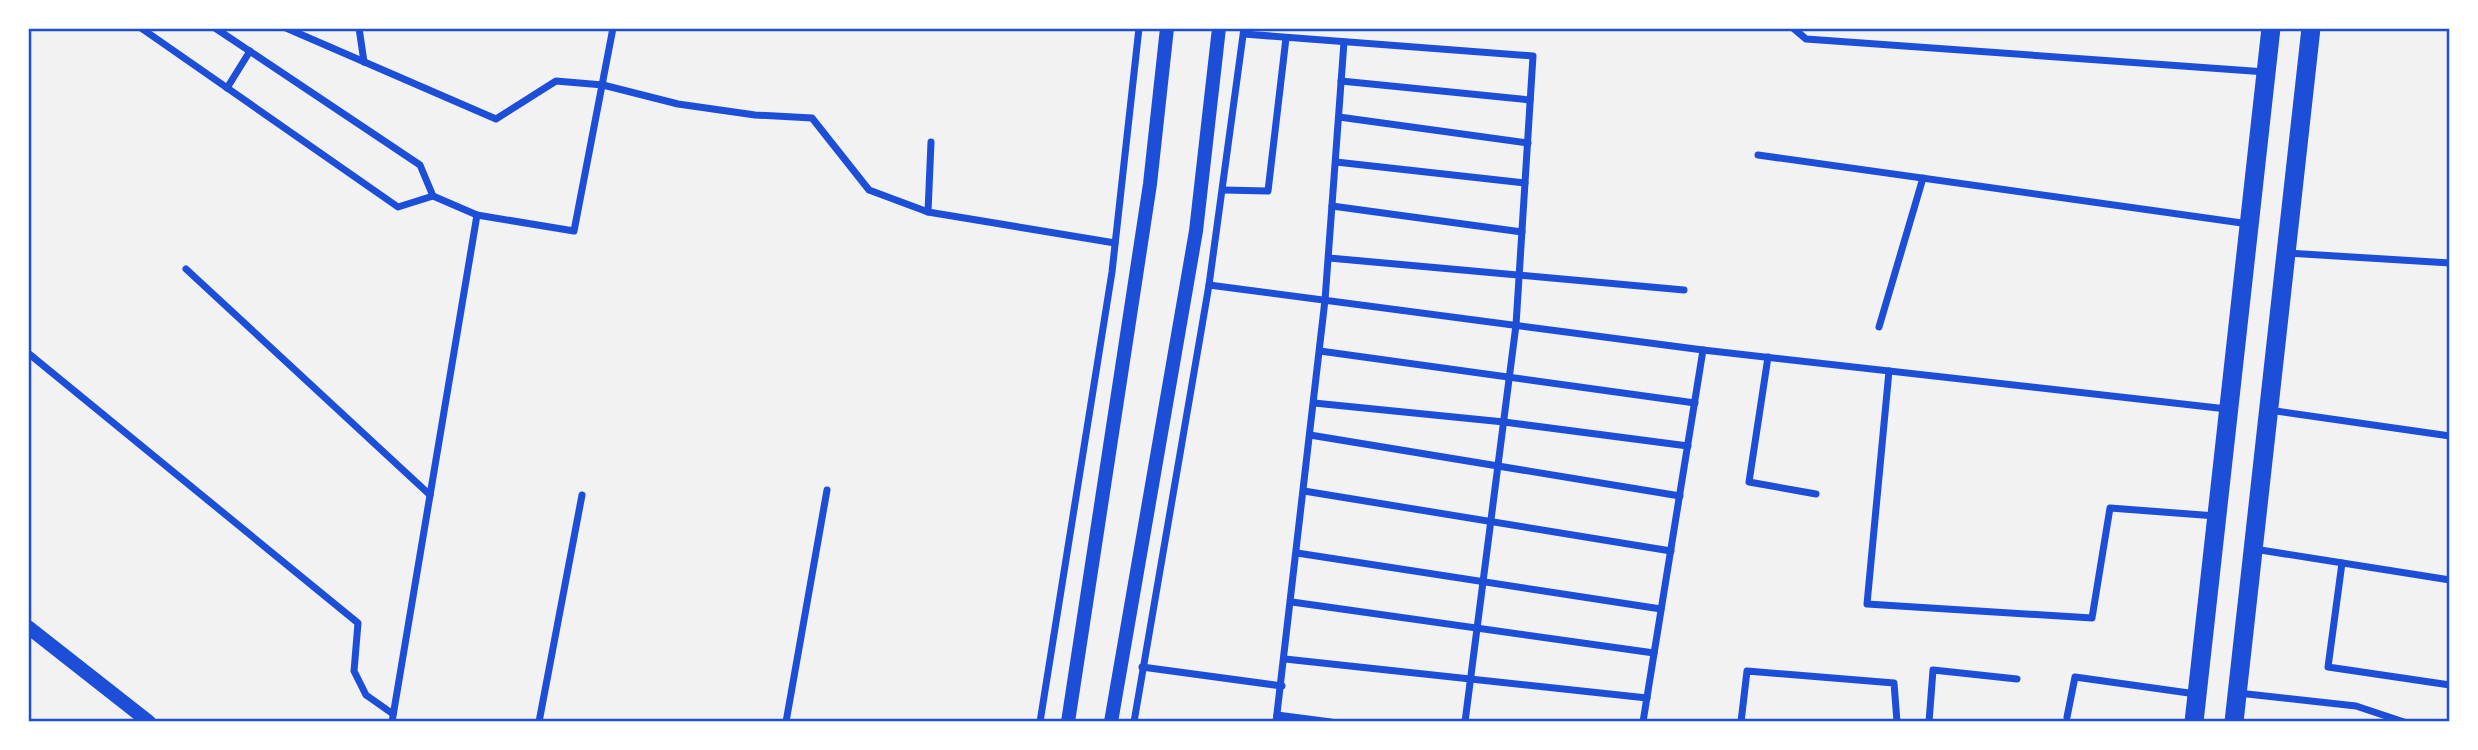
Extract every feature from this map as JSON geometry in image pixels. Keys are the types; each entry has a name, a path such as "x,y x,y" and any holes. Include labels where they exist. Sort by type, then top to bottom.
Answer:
{"highway":[{"path":"2194,722 2271,28"},
{"path":"2234,722 2311,28"}],"main road":[{"path":"1068,722 1148,198 1167,28"},
{"path":"1111,722 1196,231 1219,28"},
{"path":"28,627 149,722"}],"street":[{"path":"141,28 398,207 433,197 478,215 574,231 613,28"},
{"path":"215,28 420,165 433,197"},
{"path":"286,28 496,119 556,81 603,85 678,104 755,115 812,118 869,190 928,212 1115,243"},
{"path":"359,28 364,62"},
{"path":"1040,722 1115,243 1139,28"},
{"path":"1793,28 1806,40 2266,72"},
{"path":"1134,722 1209,285 1244,31 1286,38 1533,56 1516,326 1465,722"},
{"path":"1223,190 1268,191 1286,38"},
{"path":"1331,722 1277,718 1320,351 1344,42"},
{"path":"227,88 250,51"},
{"path":"1341,81 1530,100"},
{"path":"1339,117 1528,143"},
{"path":"928,212 931,142"},
{"path":"1758,155 2250,224"},
{"path":"1336,162 1525,183"},
{"path":"1879,327 1923,178"},
{"path":"1332,206 1522,232"},
{"path":"393,718 478,215"},
{"path":"2286,253 2450,263"},
{"path":"1329,258 1684,290"},
{"path":"186,269 430,495"},
{"path":"1209,285 1703,350 2229,410"},
{"path":"1643,722 1703,350"},
{"path":"1320,351 1695,403"},
{"path":"28,353 358,623 354,671 366,695 393,718"},
{"path":"1768,357 1749,482 1816,494"},
{"path":"1889,371 1867,604 2092,618 2110,508 2217,516"},
{"path":"1314,403 1504,422 1688,446"},
{"path":"2269,410 2450,436"},
{"path":"1310,435 1680,496"},
{"path":"786,722 827,490"},
{"path":"1304,491 1671,551"},
{"path":"539,722 582,495"},
{"path":"2253,549 2450,580"},
{"path":"1297,554 1661,609"},
{"path":"2342,563 2328,667 2450,685"},
{"path":"1292,602 1654,653"},
{"path":"1285,659 1647,698"},
{"path":"1142,667 1282,686"},
{"path":"1741,722 1747,670 1894,682 1897,722"},
{"path":"1929,722 1933,670 2017,679"},
{"path":"2067,717 2075,677 2197,694"},
{"path":"2237,693 2356,706 2404,722"}]}
